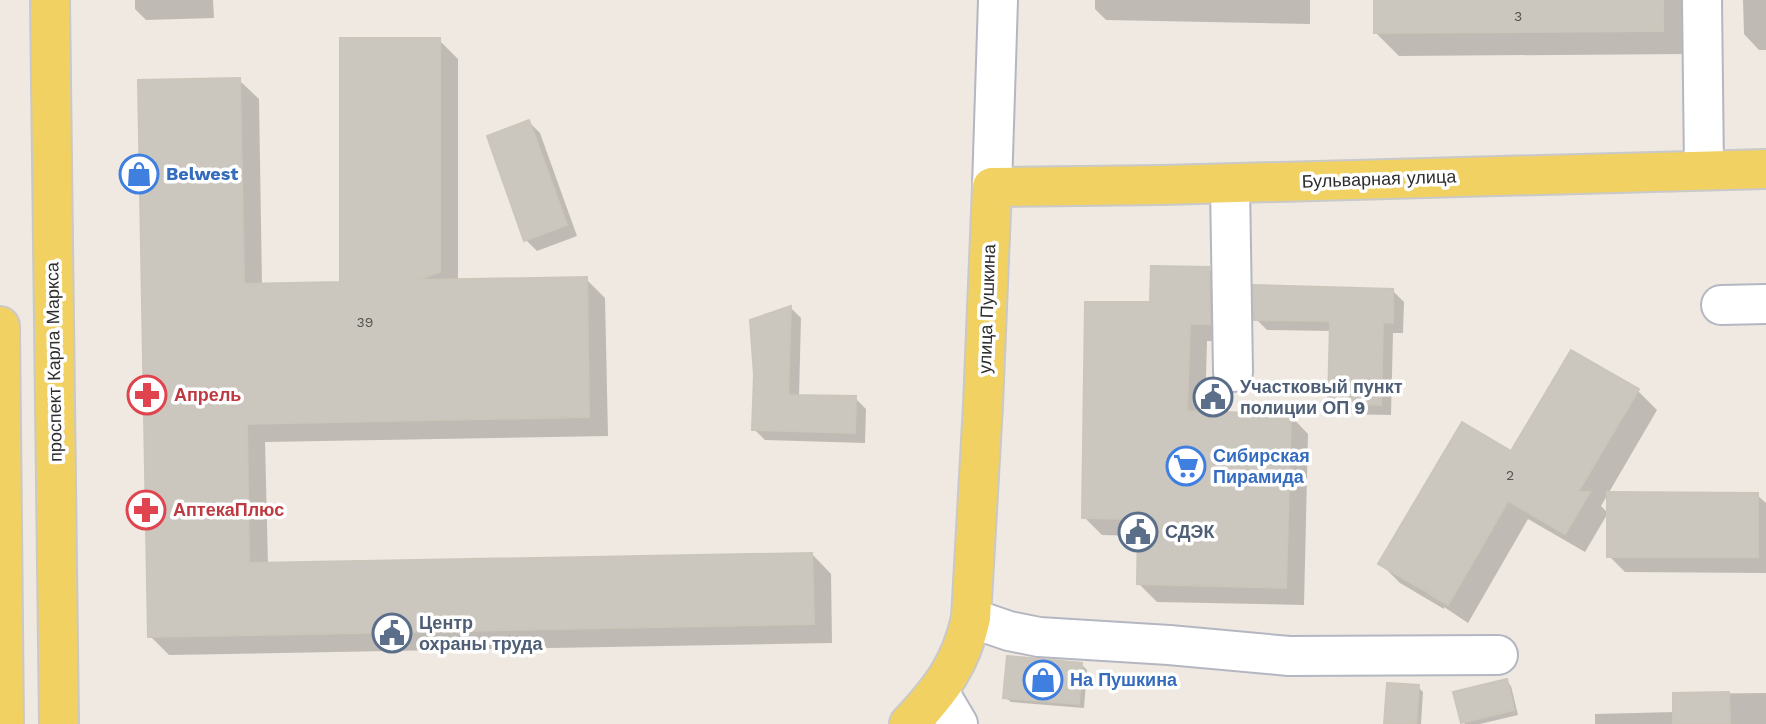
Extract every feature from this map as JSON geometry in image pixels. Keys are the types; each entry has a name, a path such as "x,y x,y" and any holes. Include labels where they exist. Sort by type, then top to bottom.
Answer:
{"main road":[{"name":"проспект Карла Маркса","path":"50,0 58,724"},
{"name":"Бульварная улица","path":"992,187 1230,184 1766,169"},
{"name":"улица Пушкина","path":"909,724 948,708 971,618 984,405 992,187"},
{"path":"0,326 4,724"}],"street":[{"name":"улица Пушкина","path":"992,187 998,0"},
{"path":"1702,0 1704,170"},
{"path":"1230,184 1233,372"},
{"path":"1721,305 1766,304"},
{"path":"971,618 1009,631 1039,637 1289,656 1497,655"}],"building":[{"path":"1374,0 1663,0 1663,31 1374,33"},
{"path":"340,38 440,38 440,272 416,280 587,277 589,417 247,424 249,563 812,553 814,624 148,637 138,80 240,78 244,284 340,282"},
{"path":"529,120 567,225 524,241 487,136"},
{"name":"Сибирская Пирамида","path":"1151,266 1209,267 1210,324 1190,324 1187,411 1291,414 1286,588 1137,584 1138,519 1082,518 1085,302 1150,302"},
{"path":"1253,285 1393,289 1393,323 1383,322 1381,405 1328,403 1330,321 1254,320"},
{"path":"791,306 788,395 856,396 855,433 752,430 754,375 750,320"},
{"path":"1571,350 1639,389 1578,492 1590,492 1565,534 1508,501 1448,605 1428,593 1426,583 1425,591 1378,564 1462,422 1511,451"},
{"path":"1607,492 1758,493 1758,557 1607,557"},
{"name":"На Пушкина","path":"1007,656 1082,663 1079,704 1003,698"},
{"path":"1507,679 1514,710 1461,723 1453,692"},
{"path":"1387,683 1419,685 1416,724 1384,724"},
{"path":"1729,692 1730,724 1673,724 1673,693"}],"place":[{"name":"Belwest","path":"139,174"},
{"name":"Апрель","path":"147,395"},
{"name":"Участковый пункт полиции ОП 9","path":"1213,397"},
{"name":"Сибирская Пирамида","path":"1186,466"},
{"name":"АптекаПлюс","path":"146,510"},
{"name":"СДЭК","path":"1138,532"},
{"name":"Центр охраны труда","path":"392,633"},
{"name":"На Пушкина","path":"1043,680"}]}
